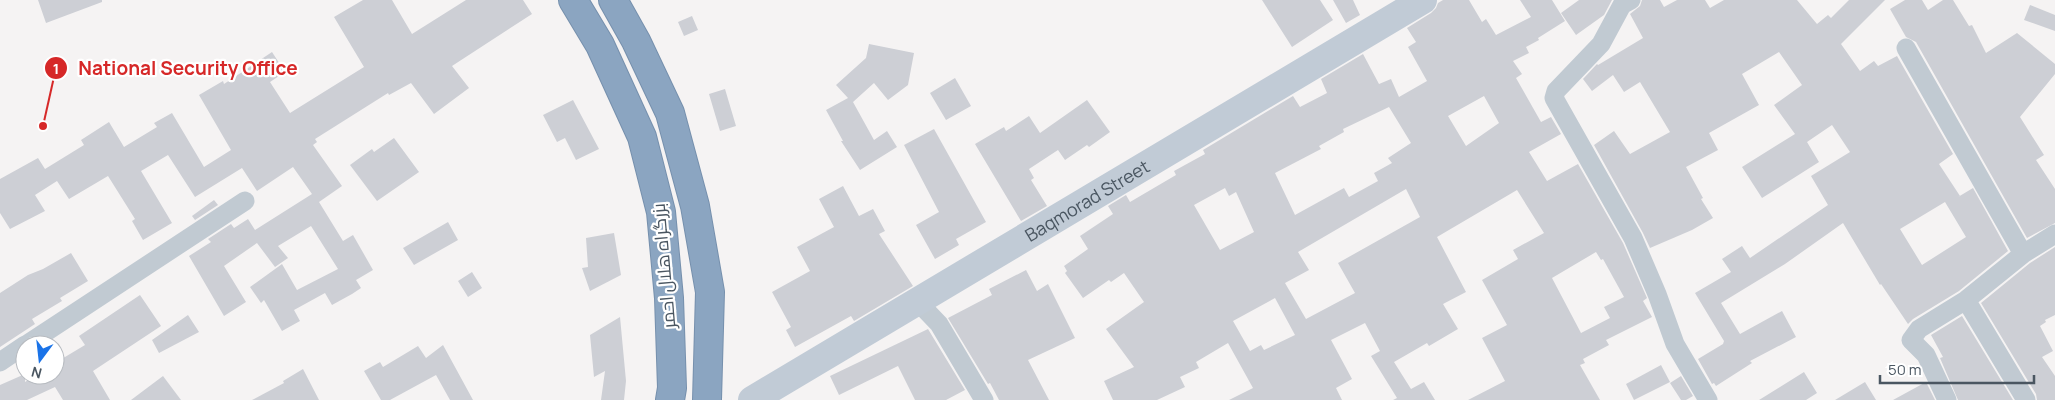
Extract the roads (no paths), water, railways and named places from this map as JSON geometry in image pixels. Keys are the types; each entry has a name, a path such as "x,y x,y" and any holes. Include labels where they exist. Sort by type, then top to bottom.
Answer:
{"highway":[{"name":"بزرگراه هلال احمر","path":"573,0 600,45 642,138 661,212 669,298 672,388 670,400"},
{"name":"بزرگراه هلال احمر","path":"613,0 636,41 670,113 695,206 710,292 707,400"}],"street":[{"name":"Baqmorad Street","path":"752,400 1423,0"},
{"path":"1631,0 1622,5 1601,44 1556,90 1554,98 1633,238 1657,294 1675,344 1708,400"},
{"path":"1906,48 2023,254"},
{"path":"40,335 245,201"},
{"path":"1947,400 1926,355 1911,340 1919,329 1966,300 2023,254 2055,234"},
{"path":"1966,300 2026,400"},
{"path":"918,301 939,324 984,400"},
{"path":"0,362 15,352"}],"place":[{"name":"National Security Office","path":"43,126"}]}
